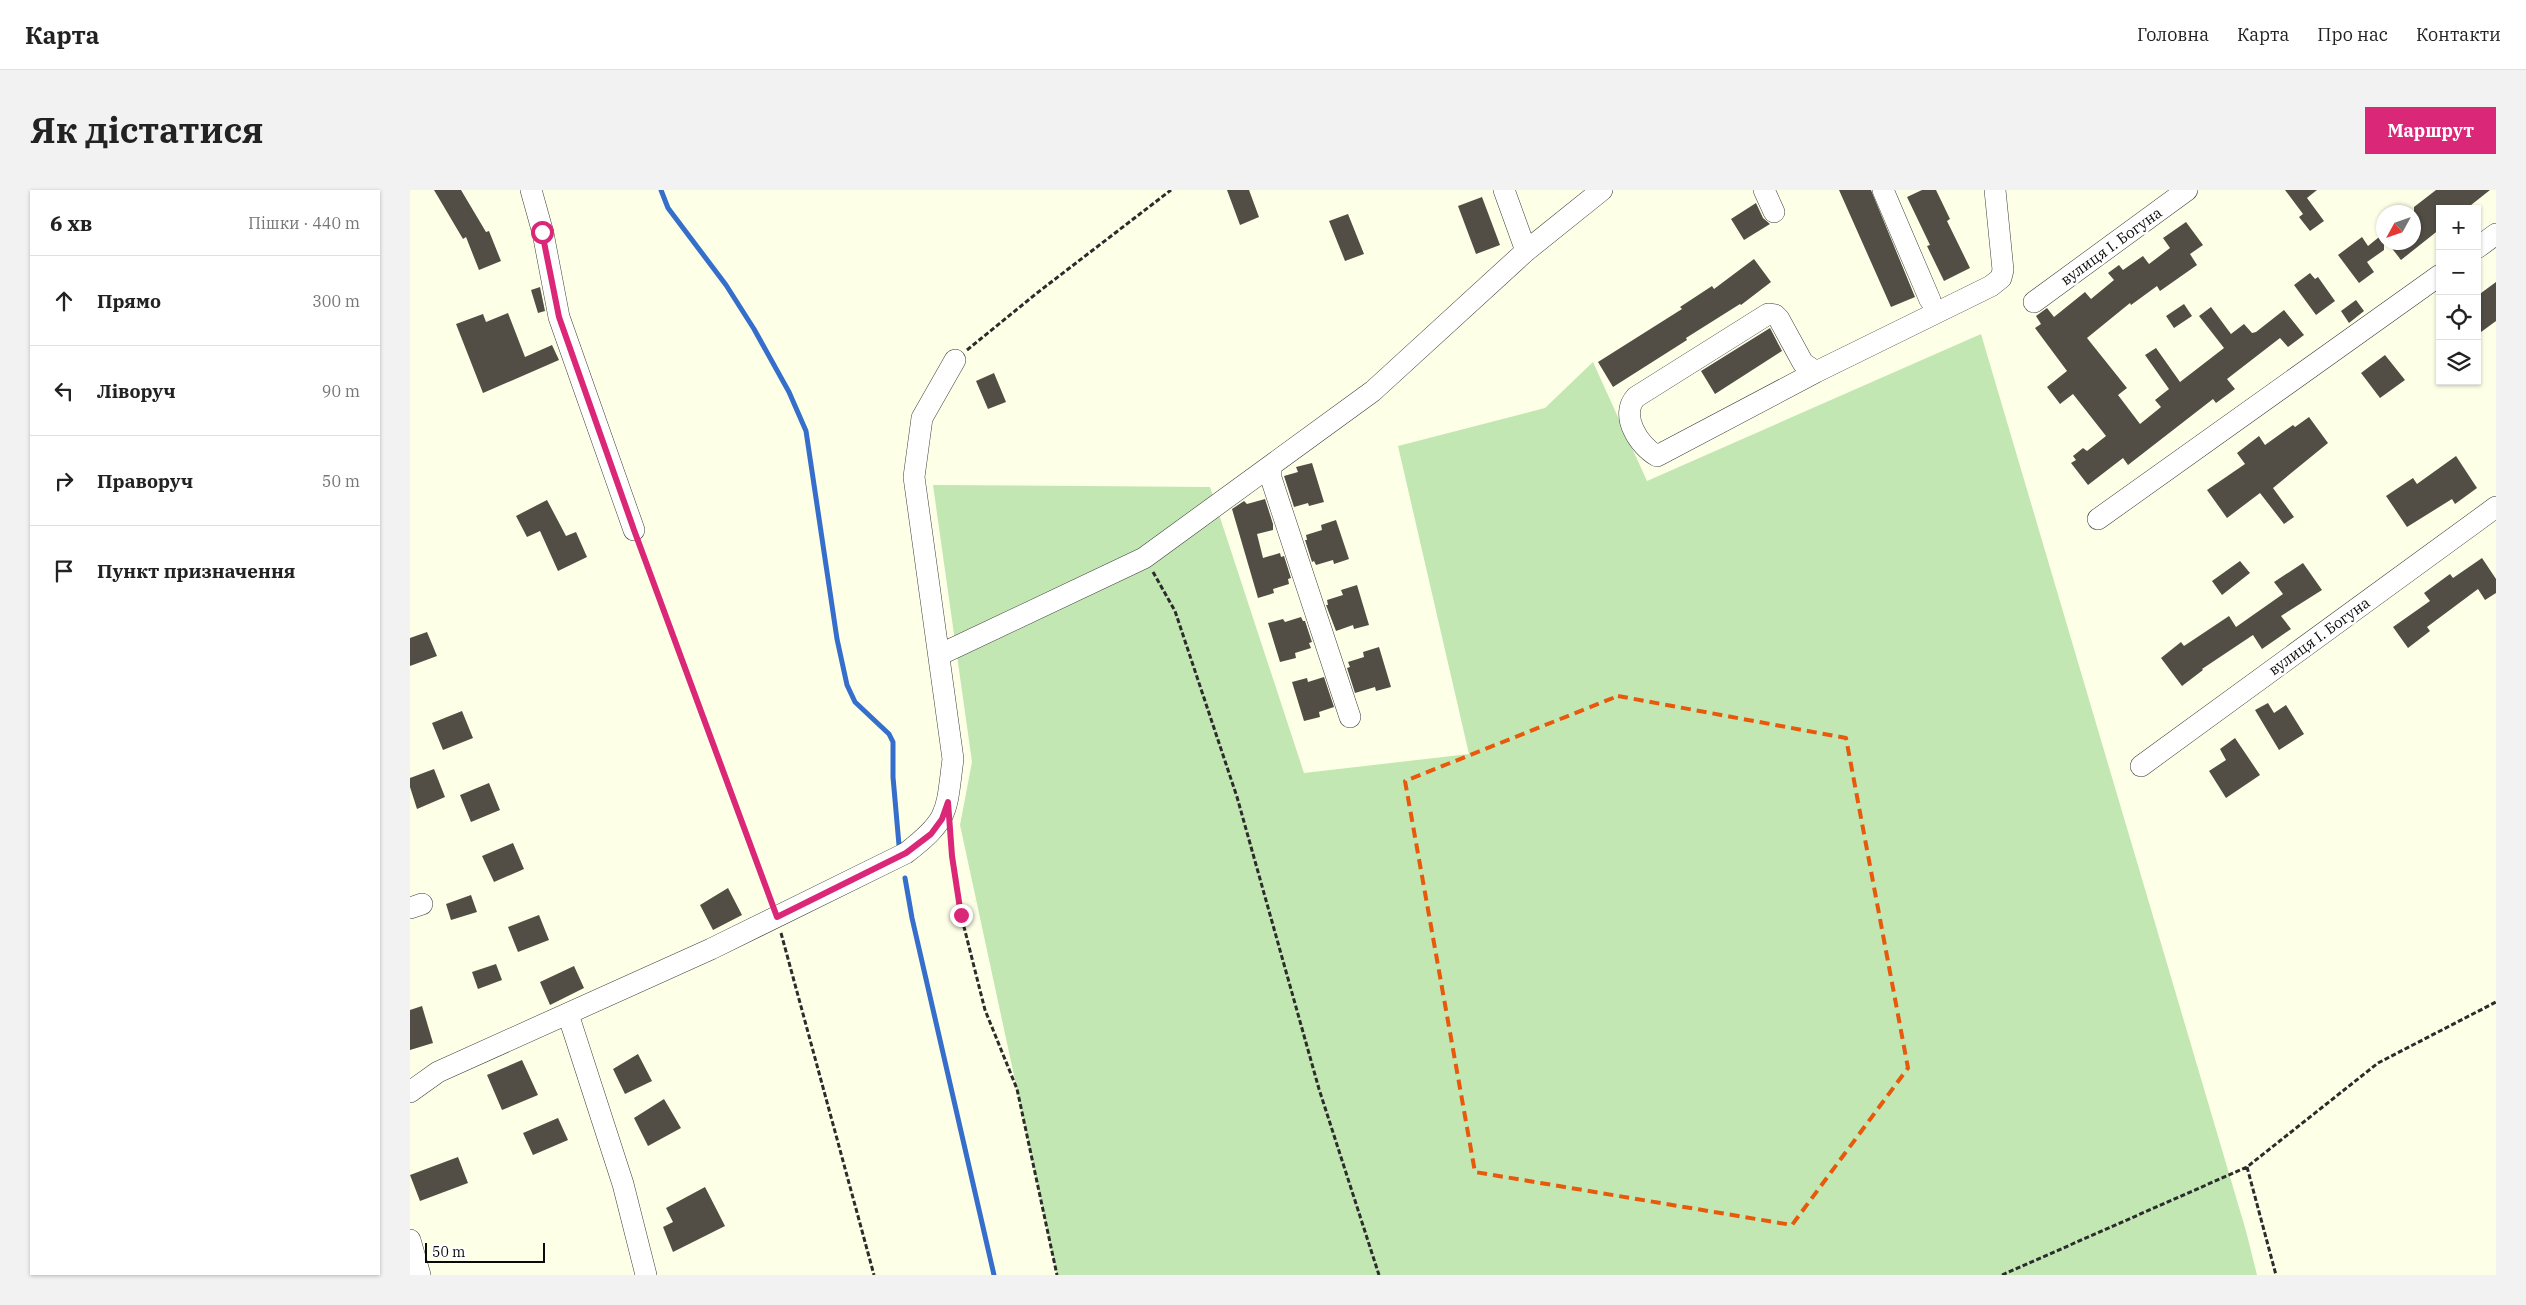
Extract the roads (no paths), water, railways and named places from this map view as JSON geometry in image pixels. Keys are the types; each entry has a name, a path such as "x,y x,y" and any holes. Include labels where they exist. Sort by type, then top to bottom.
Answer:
{"street":[{"path":"531,190 542,232 559,317 634,530"},
{"path":"1504,190 1526,251"},
{"path":"939,655 1144,558 1373,391 1526,251 1602,190"},
{"path":"1764,190 1774,212"},
{"path":"1883,190 1930,300"},
{"path":"1816,372 1803,363 1775,315 1768,314 1636,397 1631,402 1630,412 1634,432 1641,445 1657,456 1816,372 1991,286 2002,278 2003,270 1995,190"},
{"name":"вулиця І. Богуна","path":"2034,302 2187,190"},
{"path":"2481,245 2496,234"},
{"path":"2098,519 2436,278"},
{"path":"410,1092 438,1072 777,917 906,853 931,834 942,819 948,802 953,759 914,477 922,418 955,360"},
{"path":"1271,466 1271,478 1350,717"},
{"name":"вулиця І. Богуна","path":"2141,766 2496,507"},
{"path":"568,1014 623,1184 646,1275"},
{"path":"410,1240 420,1275"}],"waterway":[{"path":"661,190 668,208 726,285 754,329 789,392 806,431 837,639 847,685 855,702 889,734 893,742 893,777 899,845"},
{"path":"905,878 912,918 994,1275"}]}
